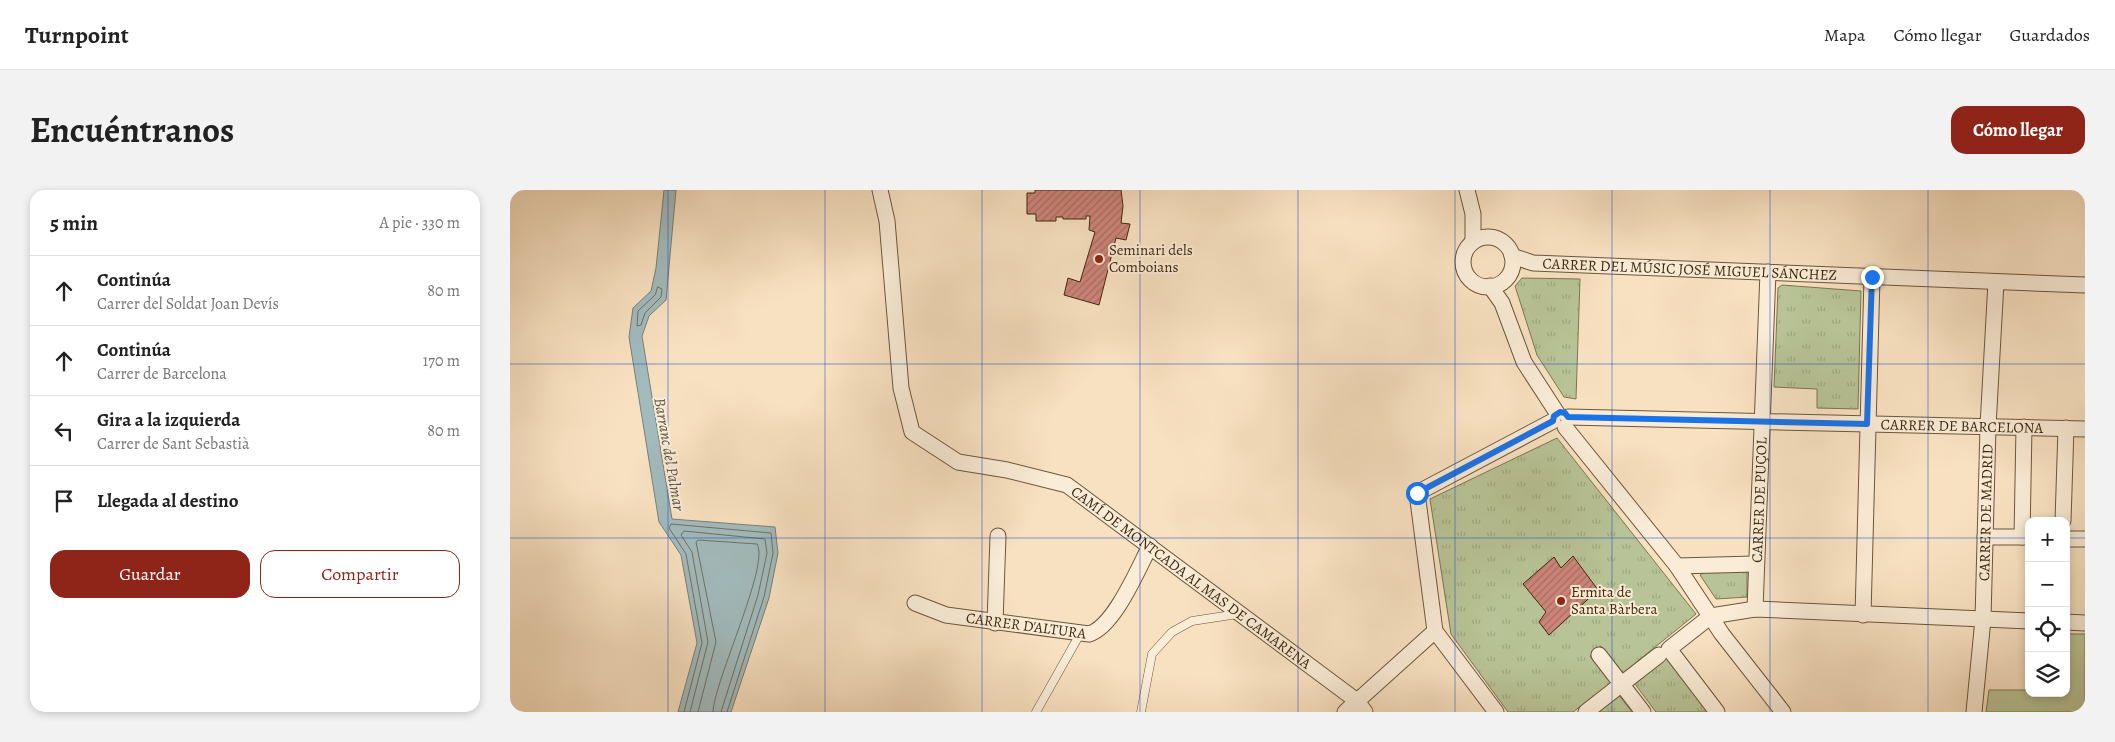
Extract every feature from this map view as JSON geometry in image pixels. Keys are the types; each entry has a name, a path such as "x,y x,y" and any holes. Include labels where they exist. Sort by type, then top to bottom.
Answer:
{"street":[{"name":"CAMÍ DE MONTCADA AL MAS DE CAMARENA","path":"880,190 887,221 901,388 912,432 958,462 1007,470 1067,484 1361,706"},
{"path":"1467,190 1473,214 1473,242 1464,255 1465,270 1475,282 1504,274"},
{"path":"1473,214 1484,230 1504,242 1502,303 1524,362 1561,419 1677,566 1711,616 1783,712"},
{"path":"1473,242 1488,237 1496,238"},
{"name":"CARRER DEL MÚSIC JOSÉ MIGUEL SÁNCHEZ","path":"1504,274 1533,263 2085,286"},
{"name":"CARRER DE PUÇOL","path":"1755,609 1755,564 1768,272"},
{"path":"1863,614 1872,277"},
{"name":"CARRER DE MADRID","path":"1974,712 1983,619 1988,426 1996,282"},
{"path":"1496,712 1435,631 1417,493 1561,419"},
{"name":"CARRER DE BARCELONA","path":"1561,419 1761,420 2085,429"},
{"path":"2024,428 2026,517"},
{"path":"2063,517 2066,428"},
{"path":"994,623 998,536"},
{"path":"1985,537 2025,537"},
{"path":"2070,538 2085,540"},
{"name":"CARRER D'ALTURA","path":"915,603 946,615 994,623 1080,634 1098,632 1115,610 1150,546"},
{"path":"1677,566 1755,564"},
{"path":"1717,712 1669,649 1711,616 1755,609 2025,621"},
{"path":"2070,622 2085,623"},
{"path":"1344,712 1361,706 1435,631"},
{"path":"1586,712 1659,655"},
{"path":"1599,656 1643,712"}],"lane":[{"path":"1141,712 1152,654 1172,632 1192,621 1240,614"},
{"path":"1036,712 1080,634"}],"green space":[{"path":"1522,278 1580,279 1576,399 1564,397 1537,355 1515,286"},
{"path":"1782,285 1861,291 1858,409 1817,408 1817,389 1774,387 1778,288"},
{"path":"1557,438 1696,614 1623,673 1601,646 1590,656 1611,683 1573,712 1508,712 1451,634 1430,499"},
{"path":"1747,569 1747,597 1716,599 1700,575 1708,570"},
{"path":"2070,634 2085,634 2085,712 1986,712 1989,690 2025,690 2025,697 2070,697"},
{"path":"1669,656 1711,712 1656,712 1635,684"},
{"path":"1618,694 1632,712 1594,712"}],"water":[{"path":"664,190 676,190 666,300 649,316 642,336 672,519 775,527 778,553 769,598 731,712 678,712 697,643 681,555 659,522 629,337 633,308 651,291 656,268"}],"building":[{"name":"Seminari dels Comboians","path":"1035,190 1121,190 1123,206 1121,223 1130,224 1126,240 1116,238 1099,305 1064,295 1068,278 1080,282 1095,232 1089,230 1090,216 1086,216 1086,219 1063,219 1063,217 1056,217 1056,221 1036,221 1036,214 1027,214 1027,193 1035,193"},
{"name":"Ermita de Santa Bàrbera","path":"1573,556 1598,590 1549,635 1539,622 1546,612 1523,584 1554,557 1561,568"}],"place":[{"name":"Seminari dels Comboians","path":"1099,259"},
{"name":"Ermita de Santa Bàrbera","path":"1561,601"}],"route":[{"path":"1417,493 1553,421 1554,416 1560,412 1567,414 1568,417 1761,420 1867,424 1872,277"}],"water label":[{"name":"Barranc del Palmar","path":"670,454"}]}
